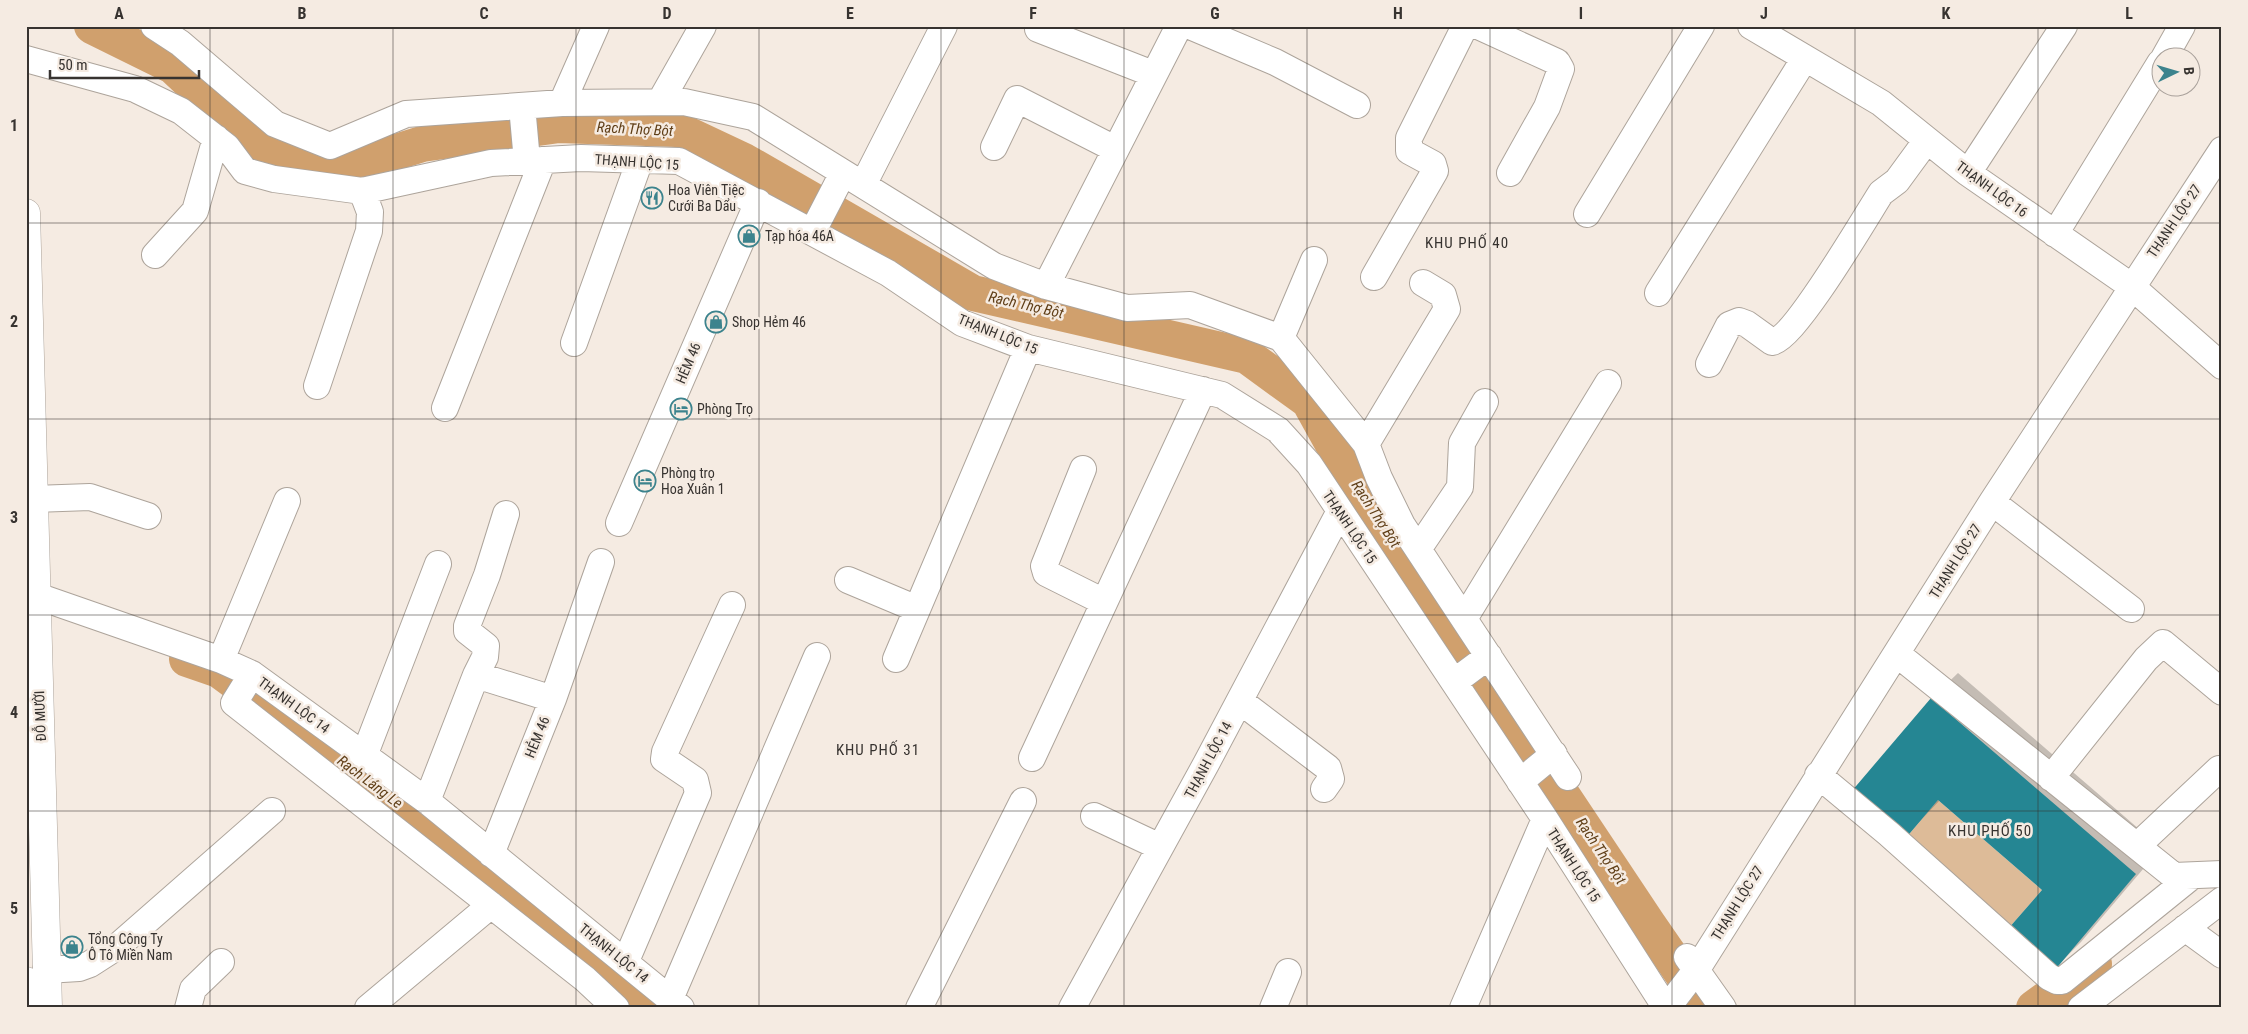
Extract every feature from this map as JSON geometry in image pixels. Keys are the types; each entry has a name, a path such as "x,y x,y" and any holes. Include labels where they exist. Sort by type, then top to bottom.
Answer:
{"highway":[{"name":"ĐỖ MƯỜI","path":"26,213 36,596 36,976 27,1008"},
{"name":"ĐỖ MƯỜI","path":"36,976 48,1008"}],"street":[{"path":"154,26 180,43 274,124 330,146 406,114 562,103 684,102 753,117 994,266 1046,286 1127,308 1190,305 1281,338 1366,444 1379,478 1402,524 1568,776"},
{"path":"562,103 596,26"},
{"path":"660,102 703,26"},
{"path":"813,231 853,179 944,26"},
{"path":"1046,286 1179,26"},
{"path":"1190,26 1275,62 1357,105"},
{"path":"1374,277 1435,171 1433,164 1409,151 1409,138 1465,26"},
{"path":"1478,26 1557,62 1562,69 1547,107 1510,173"},
{"path":"1587,214 1701,26"},
{"name":"THẠNH LỘC 16","path":"1752,26 1881,103 1968,173 2131,286 2222,366"},
{"path":"1968,173 2064,26"},
{"path":"2170,48 2182,26"},
{"path":"1038,29 1153,74"},
{"path":"1658,294 1805,58"},
{"name":"THẠNH LỘC 15","path":"26,59 135,89 181,112 227,146 245,171 274,179 362,191 491,163 582,158 679,161 888,272 962,323 1028,348 1222,394 1278,430 1308,464 1670,1004"},
{"path":"2055,234 2150,79"},
{"path":"994,146 1017,99 1115,149"},
{"path":"445,408 535,161 522,106"},
{"path":"155,255 195,211 216,138"},
{"path":"1709,364 1729,325 1739,321 1747,324 1772,342 1778,341 1786,333 1809,305 1881,193 1897,181 1927,140"},
{"name":"THẠNH LỘC 27","path":"1670,1004 2131,286 2222,150"},
{"path":"574,343 640,160"},
{"path":"317,386 369,231 370,212 362,191"},
{"name":"HẺM 46","path":"619,523 758,202"},
{"path":"1281,338 1314,260"},
{"path":"1366,444 1447,309 1443,295 1423,283"},
{"path":"896,659 1028,348"},
{"path":"1464,619 1608,383"},
{"path":"1032,758 1203,390"},
{"path":"1419,548 1460,487 1462,443 1486,402"},
{"path":"1083,469 1044,566 1046,573 1104,602"},
{"path":"34,499 90,497 148,516"},
{"path":"222,660 287,501"},
{"path":"1992,502 2131,609"},
{"name":"THẠNH LỘC 14","path":"1072,1008 1240,701 1340,511"},
{"path":"427,801 476,675 485,657 486,646 467,631 467,626 487,574 506,514"},
{"name":"HẺM 46","path":"491,854 553,698 601,562"},
{"path":"364,756 438,564"},
{"path":"848,580 917,609"},
{"name":"THẠNH LỘC 14","path":"36,596 222,660 252,674 427,801 676,1003"},
{"path":"626,961 698,793 695,780 664,759 665,752 732,605"},
{"path":"2051,778 2146,659 2163,643 2222,692"},
{"path":"1896,654 2174,876 2222,874"},
{"path":"676,1003 817,656"},
{"path":"1454,682 1489,656"},
{"path":"252,674 234,703 585,978 616,1008"},
{"path":"476,675 553,698"},
{"path":"1240,701 1328,768 1332,779 1324,789"},
{"path":"1520,782 1554,754"},
{"path":"2137,846 2219,769"},
{"path":"1818,775 1889,834 2029,959 2057,981 2062,981 2192,876"},
{"path":"919,1008 1023,801"},
{"path":"36,976 79,968 90,964 118,946 272,811"},
{"path":"1094,816 1160,847"},
{"path":"1464,1008 1545,819"},
{"path":"2081,1008 2222,900"},
{"path":"368,1008 491,905"},
{"path":"2185,928 2222,955"},
{"path":"188,1008 192,989 221,962"},
{"path":"1692,967 1723,1008"},
{"path":"1273,1008 1288,972"}],"shaded area":[{"path":"78,26 99,26 126,44"},
{"path":"1938,800 2042,890 2008,929 1905,839"}],"building":[{"path":"1931,698 2136,874 2055,970 2008,929 2042,890 1938,800 1905,839 1851,792"}],"waterway":[{"name":"Rạch Thợ Bột","path":"92,26 173,66 249,137 296,166 345,168 422,144 559,125 676,129 744,161 973,293 1247,356 1309,401 1355,484 1706,1008"},
{"name":"Rạch Láng Le","path":"187,659 219,670 428,824 652,1008"},
{"path":"2034,1008 2094,964"}],"place":[{"name":"Hoa Viên Tiệc Cưới Ba Dẩu","path":"652,198"},
{"name":"Tạp hóa 46A","path":"749,236"},
{"name":"Shop Hẻm 46","path":"716,322"},
{"name":"Phòng Trọ","path":"681,409"},
{"name":"Phòng trọ Hoa Xuân 1","path":"645,481"},
{"name":"Tổng Công Ty Ô Tô Miền Nam","path":"72,947"}],"district":[{"name":"KHU PHỐ 40","path":"1467,243"},
{"name":"KHU PHỐ 31","path":"878,750"},
{"name":"KHU PHỐ 50","path":"1990,831"}]}
